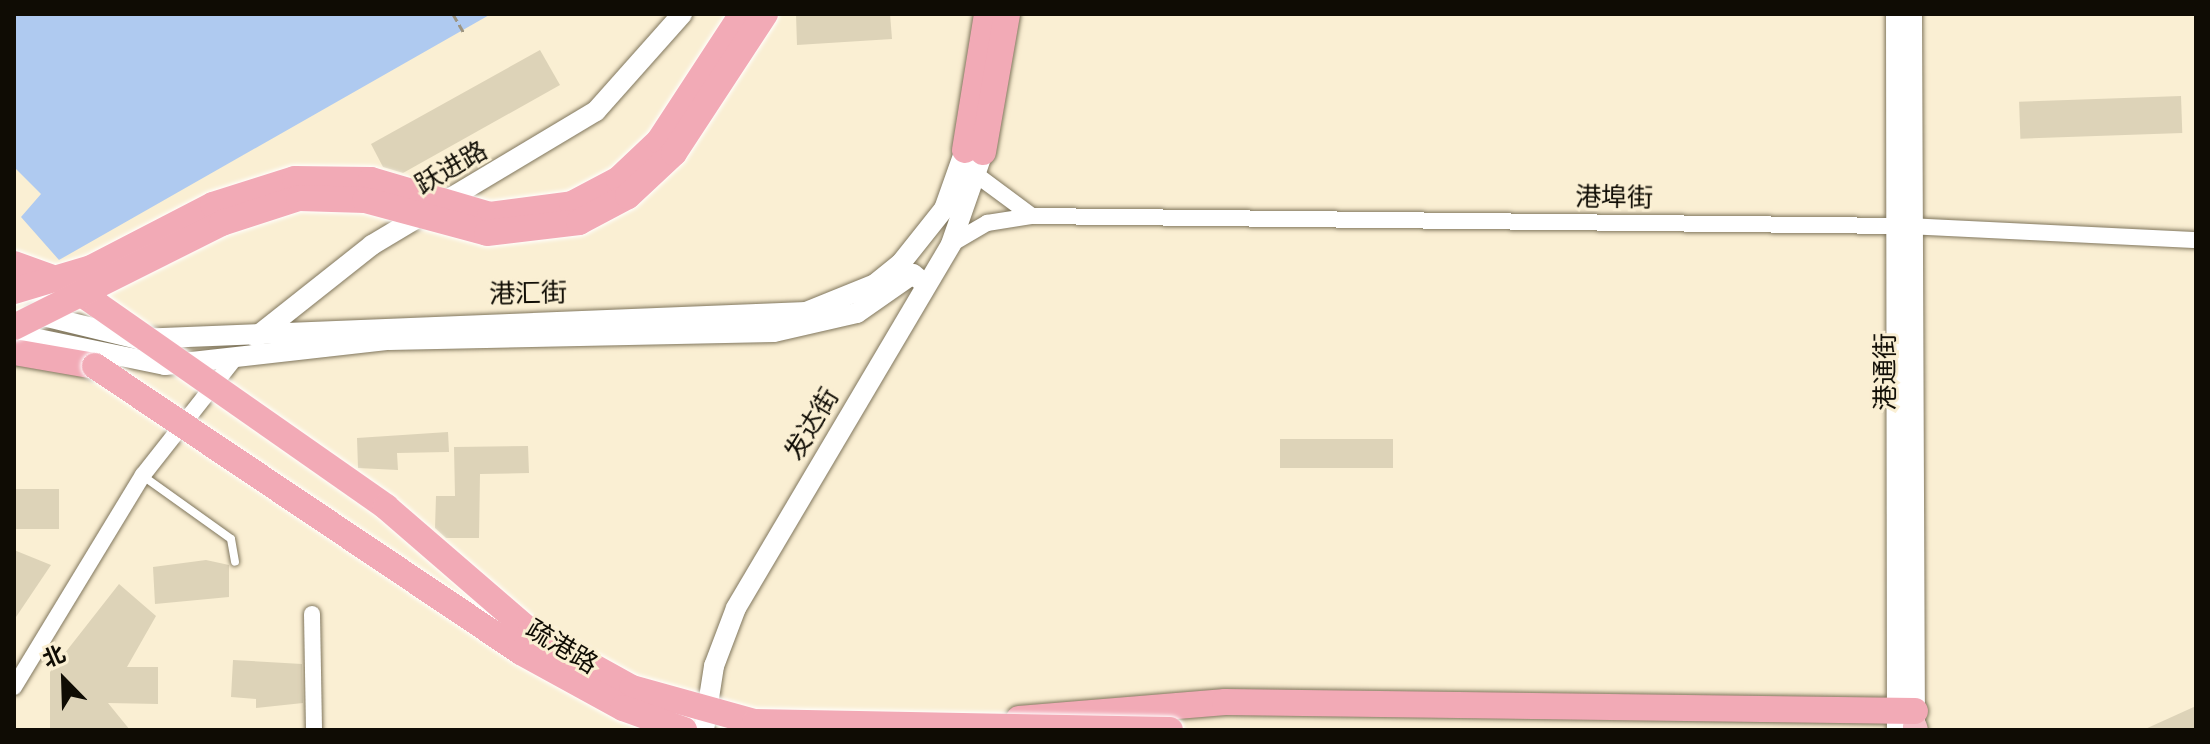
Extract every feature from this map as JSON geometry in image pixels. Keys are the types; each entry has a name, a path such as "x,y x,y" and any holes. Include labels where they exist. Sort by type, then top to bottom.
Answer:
{"highway":[{"path":"14,291 91,268 240,194 295,179 371,180 490,215 572,204 619,179 659,141 742,14"},
{"path":"14,327 222,223 299,198 365,200 487,233 579,222 628,196 667,161 765,14"},
{"path":"975,159 987,14"},
{"path":"975,159 1007,14"},
{"name":"疏港路","path":"14,264 64,282 98,305 386,507 531,632 632,688 755,722 1170,730"},
{"name":"疏港路","path":"14,352 95,366 544,666 684,730"},
{"path":"947,728 1225,702 1618,708 1909,723"}],"street":[{"name":"跃进路","path":"236,357 259,333 372,245 596,111 682,14"},
{"name":"港通街","path":"1896,14 1905,226 1909,723"},
{"name":"港通街","path":"1905,226 1912,14"},
{"name":"港汇街","path":"14,334 141,364 389,340 774,332 857,313 914,274 944,209 975,159"},
{"path":"975,159 1032,216"},
{"name":"发达街","path":"704,730 714,666 736,608 914,274 951,244 975,159"},
{"name":"港埠街","path":"951,244 987,223 1032,216 1905,226 2196,240"},
{"name":"港汇街","path":"14,313 138,339 390,323 771,316 840,302 914,274"},
{"path":"14,687 143,475 236,357"},
{"path":"312,614 314,730"}],"lane":[{"path":"143,475 231,539 235,562"}],"path":[{"path":"453,14 464,33"}],"water":[{"path":"14,14 491,14 59,260 21,217 41,194 14,167"}],"building":[{"path":"796,14 890,14 892,39 797,45"},
{"path":"540,50 560,85 403,173 383,167 371,144"},
{"path":"2181,96 2182,133 2020,139 2019,102"},
{"path":"448,432 449,452 397,453 398,470 358,468 357,438"},
{"path":"1280,439 1393,439 1393,468 1280,468"},
{"path":"528,446 529,473 480,474 479,538 446,538 435,528 436,496 455,496 454,447"},
{"path":"14,489 59,489 59,529 14,529"},
{"path":"14,550 51,565 14,620"},
{"path":"206,560 229,565 229,597 155,604 153,567"},
{"path":"119,584 156,616 127,667 158,667 158,704 108,703 130,730 50,730 50,672"},
{"path":"233,660 302,664 303,703 256,708 256,699 231,697"},
{"path":"2196,706 2196,730 2143,730"}]}
